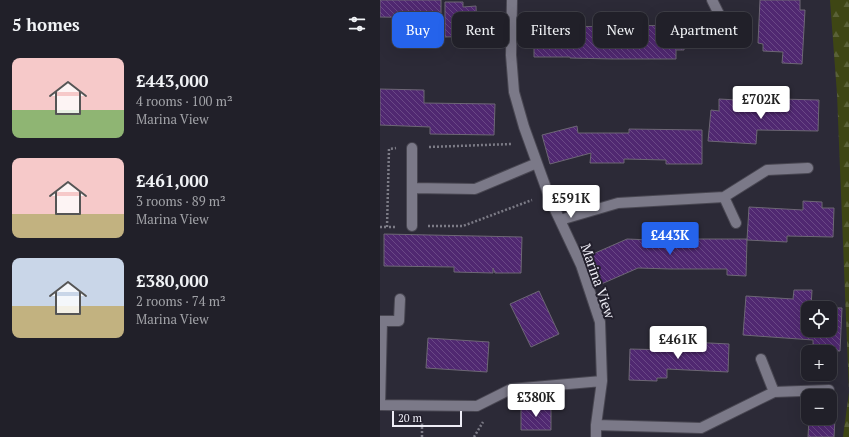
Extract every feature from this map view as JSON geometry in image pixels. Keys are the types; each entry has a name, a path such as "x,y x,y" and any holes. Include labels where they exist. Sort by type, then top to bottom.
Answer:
{"street":[{"name":"Marina View","path":"512,0 511,55 514,92 524,127 550,199 581,265 600,322 602,381 596,425 596,437"},
{"path":"712,0 718,12"},
{"path":"412,148 412,226"},
{"path":"412,188 475,189 537,163"},
{"path":"560,220 618,203 724,197 767,170 808,168"},
{"path":"724,197 736,223"},
{"path":"400,300 399,321 381,321 380,405 477,406 511,389 602,381"},
{"path":"761,359 774,392"},
{"path":"596,425 701,428 774,392 801,391"}],"path":[{"path":"380,227 387,227"}],"green space":[{"path":"830,0 849,0 849,392 837,94"},
{"path":"849,392 849,437 843,437"}],"building":[{"path":"380,0 441,0 441,12 392,12 392,17 380,17"},
{"path":"760,0 800,0 800,10 805,10 802,64 782,63 783,52 763,51 763,44 758,43"},
{"path":"445,2 463,2 463,7 476,6 476,12 452,12 452,37 445,37"},
{"path":"648,25 656,26 656,48 684,48 684,50 676,50 676,59 534,57 534,48 585,48 585,26 593,27 593,48 648,48"},
{"path":"380,89 424,90 424,103 495,104 494,135 430,134 430,127 380,125"},
{"path":"719,99 738,100 738,109 781,110 781,99 819,100 818,131 757,130 756,144 708,141 711,110 719,111"},
{"path":"577,126 578,133 629,133 629,129 702,130 702,164 666,164 666,160 624,159 624,163 590,163 591,153 550,164 542,135"},
{"path":"803,201 822,202 822,208 834,208 833,237 787,236 787,242 747,240 749,207 803,210"},
{"path":"384,234 522,237 521,273 495,273 493,268 493,273 454,272 454,267 384,266"},
{"path":"651,236 671,236 670,239 747,239 746,276 727,275 727,269 638,268 599,285 586,257 627,239 651,240"},
{"path":"794,290 812,290 811,301 801,301 801,337 837,337 837,308 842,308 840,351 837,351 837,345 813,345 813,340 743,335 746,296 793,299"},
{"path":"539,291 559,334 531,347 510,304"},
{"path":"428,338 489,342 487,372 426,368"},
{"path":"671,341 729,344 728,372 667,369 667,378 657,378 657,381 629,380 630,349 671,350"},
{"path":"551,405 551,430 521,430 521,406"},
{"path":"809,425 835,425 834,437 808,437"}]}
